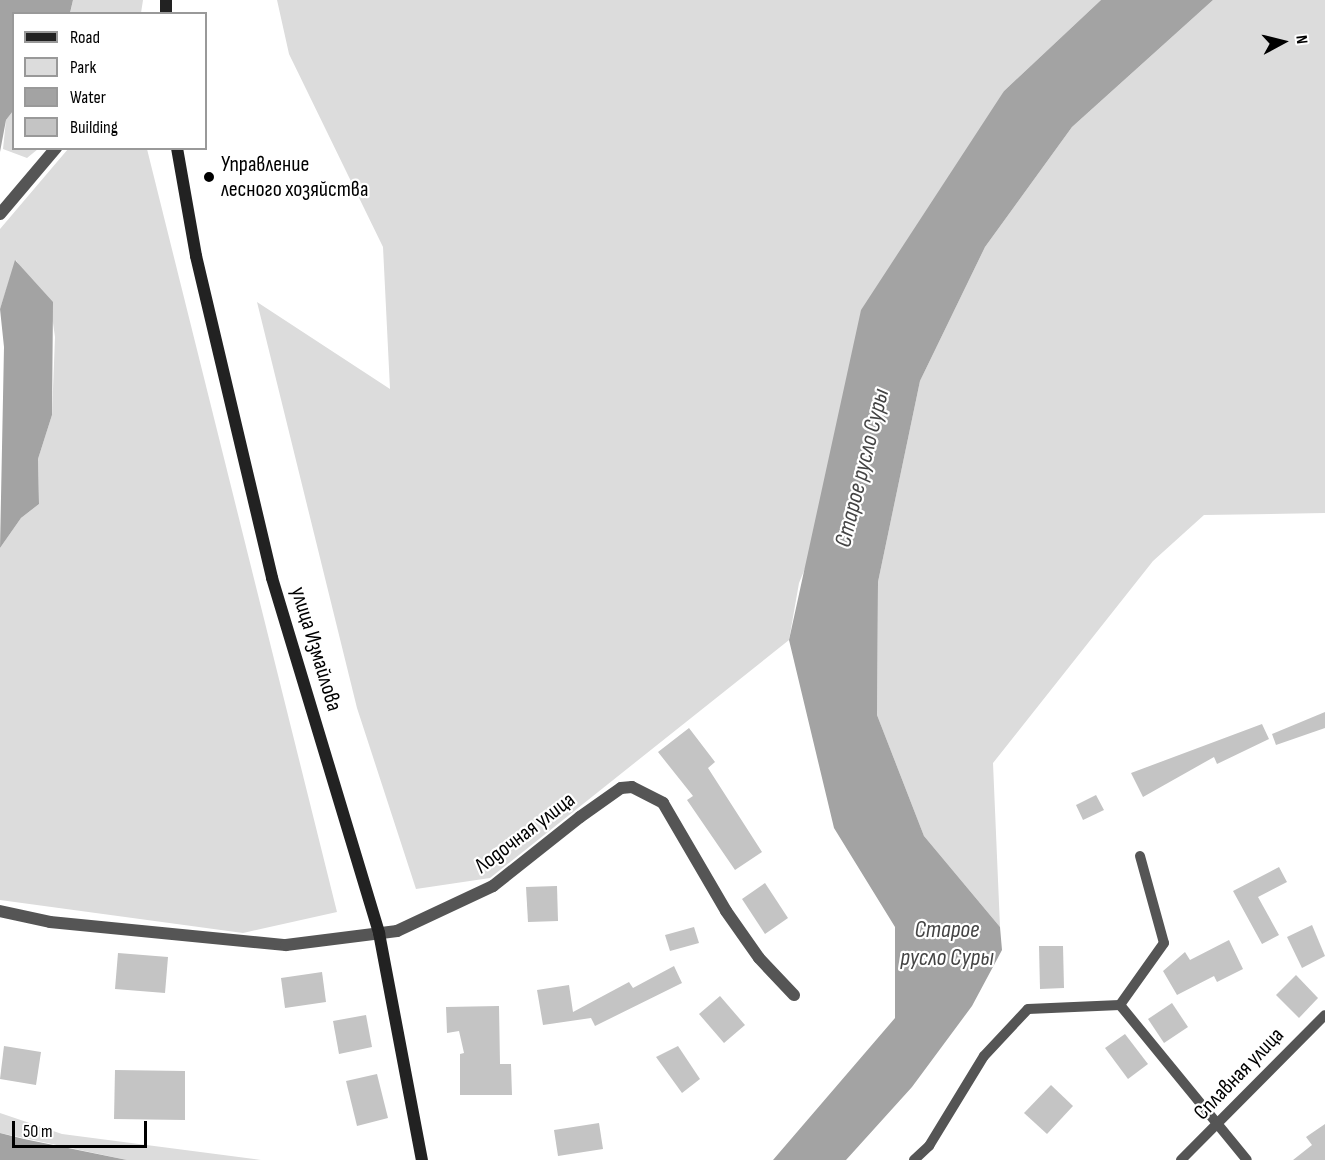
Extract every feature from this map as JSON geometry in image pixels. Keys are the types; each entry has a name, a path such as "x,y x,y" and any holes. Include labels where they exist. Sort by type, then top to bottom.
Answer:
{"main road":[{"name":"улица Измайлова","path":"177,150 196,256 273,578 379,933 422,1160"}],"street":[{"path":"0,214 54,150"},
{"name":"Лодочная улица","path":"0,911 50,922 286,945 379,933 409,927 493,886 572,823 621,788 632,787 663,803 726,911 759,958 794,995"}],"lane":[{"path":"1120,1005 1164,943 1140,856"},
{"path":"1120,1005 1216,1127 1247,1160"},
{"path":"914,1160 929,1146 984,1056 1028,1010 1120,1005"},
{"name":"Сплавная улица","path":"1182,1160 1325,1015"}],"green space":[{"path":"73,0 143,0 141,12 70,12"},
{"path":"277,0 1101,0 1004,91 799,583 789,640 490,878 416,889 357,708 257,302 390,389 383,247 289,54"},
{"path":"1213,0 1325,0 1325,513 1204,515 1153,561 993,763 1000,927 924,836 877,715 878,582 920,381 985,247 1072,127"},
{"path":"12,112 12,150 37,150 27,158 3,149 6,120"},
{"path":"67,150 147,150 337,912 243,933 0,900 0,548 21,518 39,504 38,459 52,415 55,337 53,323 16,260 0,309 0,229"},
{"path":"0,1113 62,1134 261,1160 127,1160 0,1133"}],"water":[{"path":"0,0 73,0 70,12 12,12 12,112 6,120 0,152"},
{"name":"Старое русло Суры","path":"1101,0 1213,0 1072,127 985,247 920,381 878,582 877,715 924,836 1000,927 1002,950 972,1006 912,1087 846,1160 773,1160 895,1018 895,927 834,828 789,640 861,310 1004,91"},
{"path":"15,260 53,302 52,415 38,459 39,504 21,518 0,548 4,347 0,309"},
{"path":"0,1133 24,1139 127,1160 0,1160"}],"building":[{"path":"1325,712 1325,728 1276,745 1272,734"},
{"path":"1262,724 1269,739 1217,764 1214,757 1143,797 1131,773"},
{"path":"689,728 715,762 708,768 762,852 735,870 687,800 693,796 658,752"},
{"path":"1096,795 1104,810 1083,820 1076,805"},
{"path":"1279,867 1287,882 1258,897 1279,935 1262,944 1233,891"},
{"path":"765,883 788,918 765,934 742,899"},
{"path":"557,886 558,921 528,922 526,887"},
{"path":"1312,925 1325,956 1302,968 1287,937"},
{"path":"694,927 699,943 670,951 665,935"},
{"path":"1229,940 1243,969 1217,982 1214,976 1177,995 1163,971 1185,952 1190,960"},
{"path":"1039,946 1063,946 1064,988 1040,989"},
{"path":"118,953 168,957 165,993 115,989"},
{"path":"674,966 682,983 595,1026 591,1018 543,1025 537,990 569,985 573,1012 629,982 633,988"},
{"path":"322,972 326,1002 285,1008 281,978"},
{"path":"1296,975 1318,998 1299,1018 1276,995"},
{"path":"720,996 745,1025 724,1043 699,1014"},
{"path":"1172,1003 1188,1027 1164,1043 1148,1019"},
{"path":"499,1006 500,1064 511,1064 512,1095 460,1095 460,1054 464,1053 459,1031 447,1033 446,1007"},
{"path":"366,1015 372,1047 339,1054 333,1021"},
{"path":"1125,1034 1148,1064 1128,1079 1105,1048"},
{"path":"4,1046 41,1052 36,1085 0,1079"},
{"path":"678,1046 700,1079 682,1093 656,1057"},
{"path":"115,1070 185,1071 185,1120 114,1119"},
{"path":"377,1074 388,1118 357,1126 346,1081"},
{"path":"1051,1085 1073,1106 1047,1134 1024,1113"},
{"path":"599,1123 603,1149 558,1156 554,1130"},
{"path":"1325,1124 1325,1160 1293,1160 1312,1145 1306,1137"}],"place":[{"name":"Управление лесного хозяйства","path":"209,177"}]}
